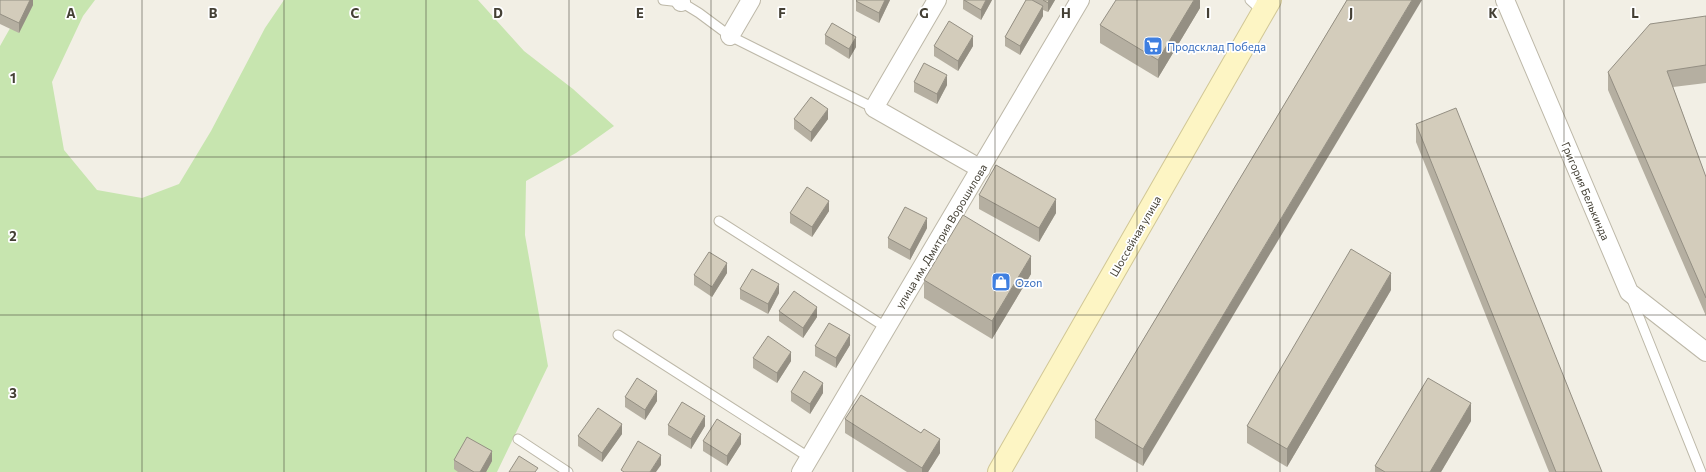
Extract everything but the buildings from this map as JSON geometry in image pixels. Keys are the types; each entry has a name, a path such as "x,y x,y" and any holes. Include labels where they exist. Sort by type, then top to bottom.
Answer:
{"street":[{"path":"730,36 750,0"},
{"path":"937,0 874,108 981,169"},
{"name":"улица им. Дмитрия Ворошилова","path":"805,465 1080,0"},
{"name":"Григория Белькинда","path":"1505,0 1628,292 1706,352"},
{"name":"Шоссейная улица","path":"1000,472 1261,4"}],"lane":[{"path":"663,0 681,1 730,36 874,108"},
{"path":"719,220 887,328"},
{"path":"1628,292 1701,472"},
{"path":"618,336 805,465"},
{"path":"518,439 568,472"}],"green space":[{"path":"26,0 95,0 83,16 52,82 64,150 97,190 142,198 179,184 211,131 265,28 284,0 478,0 524,51 573,89 614,126 576,153 526,181 525,235 548,366 497,472 0,472 0,46"}],"place":[{"name":"Продсклад Победа","path":"1153,46"},
{"name":"Ozon","path":"1001,282"}]}
